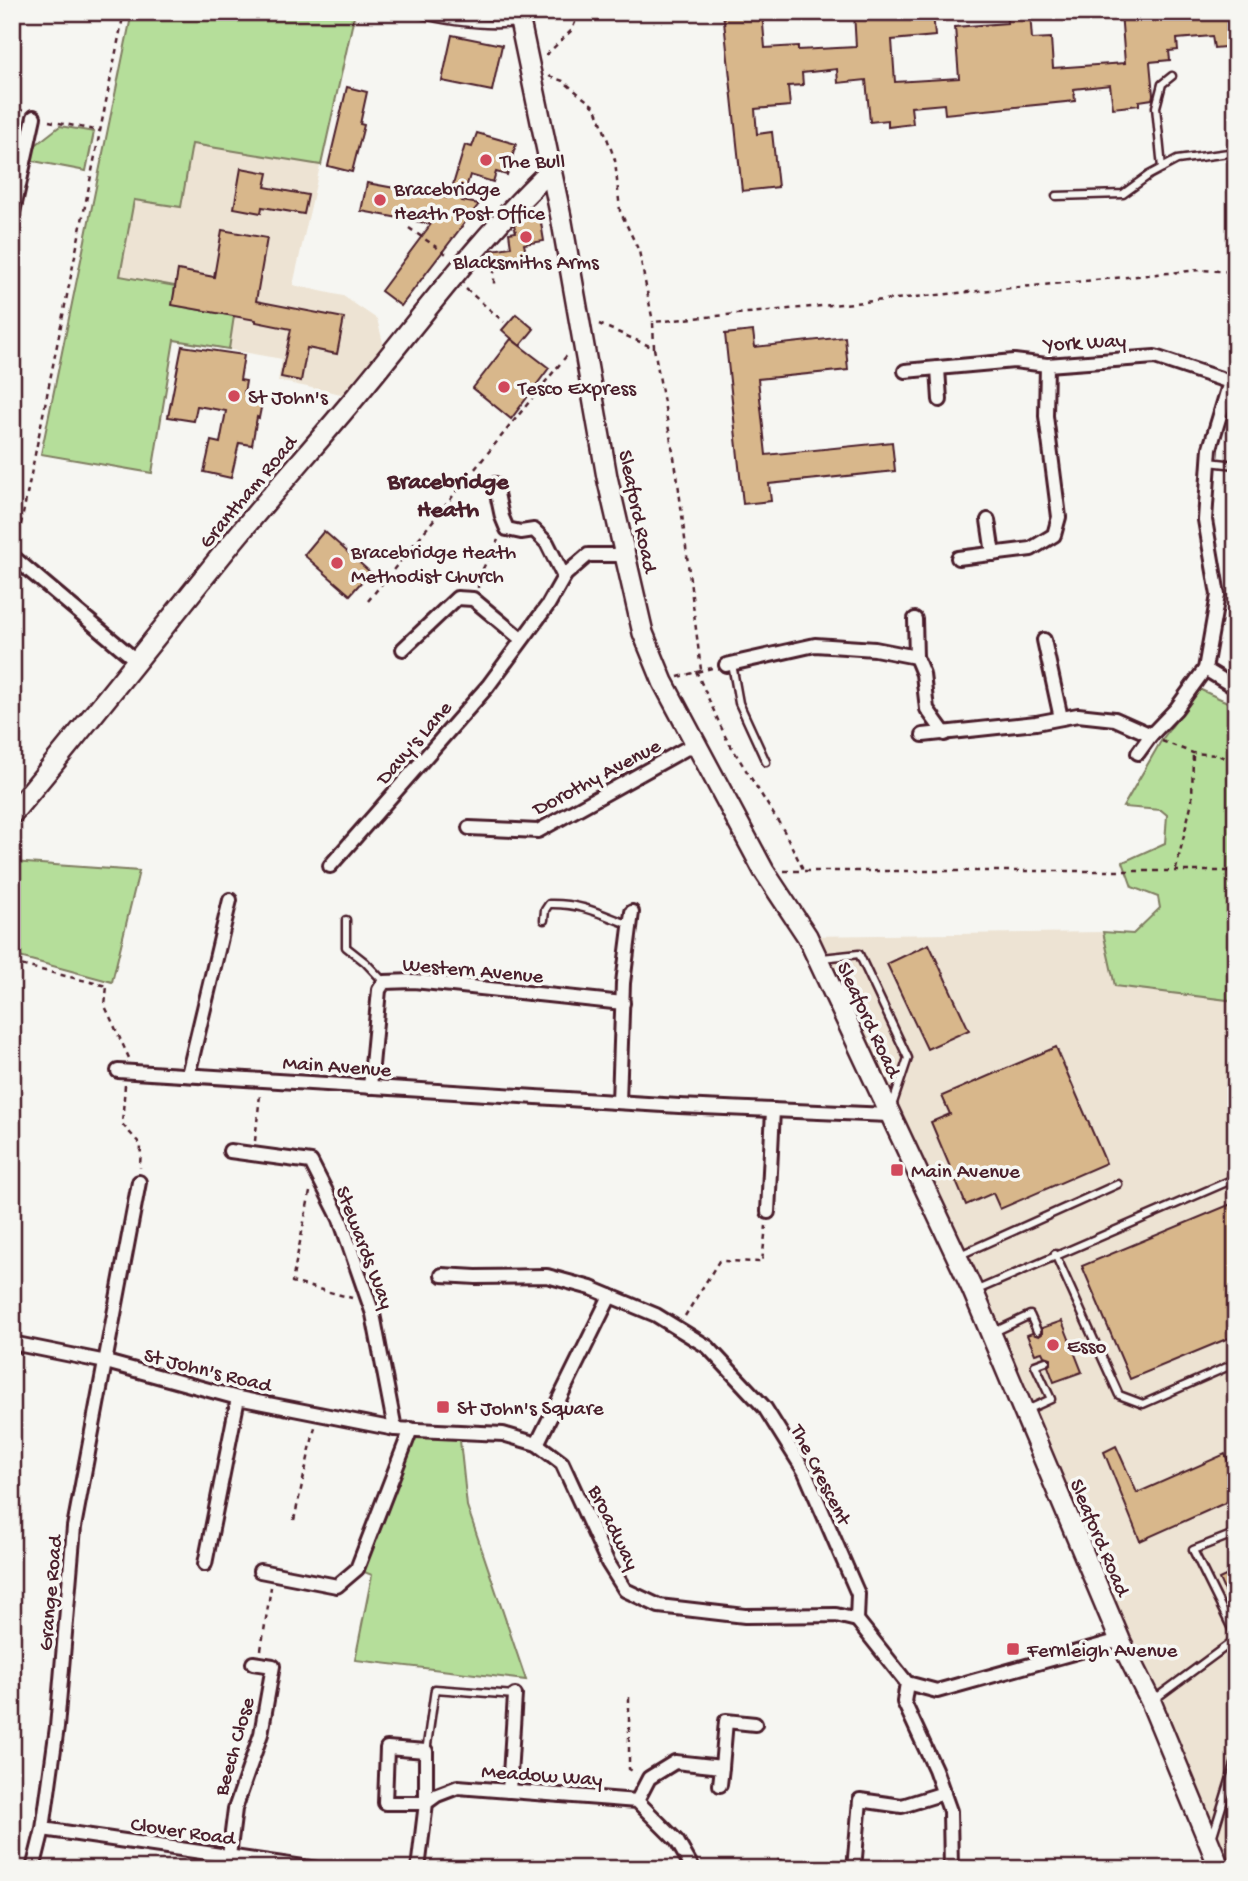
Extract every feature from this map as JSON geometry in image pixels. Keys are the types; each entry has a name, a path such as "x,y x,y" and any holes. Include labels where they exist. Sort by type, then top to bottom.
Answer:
{"main road":[{"name":"Sleaford Road","path":"519,18 580,316 607,477 643,633 663,682 764,871 807,936 957,1256 1120,1640 1151,1702 1220,1869"},
{"name":"Grantham Road","path":"12,814 475,249 551,170"}],"street":[{"path":"12,217 34,117"},
{"name":"York Way","path":"905,371 1014,361 1047,365 1155,357 1233,379"},
{"path":"958,558 1031,549 1054,535 1059,517 1046,416 1047,365"},
{"path":"938,368 940,400"},
{"path":"1138,753 1156,738 1205,669 1218,595 1205,520 1210,447 1233,379"},
{"path":"495,484 507,528 522,532 534,530 547,543 564,577"},
{"path":"988,520 993,554"},
{"name":"Davy's Lane","path":"330,866 488,686 548,605 564,577 588,555 623,555"},
{"path":"13,557 138,662"},
{"path":"403,649 457,598 473,598 521,639"},
{"path":"915,620 916,657 923,674 927,709 945,734"},
{"path":"1044,640 1061,718"},
{"path":"729,664 815,645 875,649 916,657"},
{"path":"1205,669 1236,688"},
{"path":"923,735 1036,723 1078,715 1115,719 1156,738"},
{"name":"Dorothy Avenue","path":"469,828 538,831 696,743"},
{"path":"188,1075 230,900"},
{"path":"619,1102 622,1003 632,912"},
{"name":"Western Avenue","path":"370,1087 379,990 384,982 414,981 622,1003"},
{"name":"Main Avenue","path":"126,1072 619,1102 889,1115"},
{"path":"768,1212 773,1110"},
{"name":"Stewards Way","path":"230,1151 311,1162 340,1219 369,1302 395,1429"},
{"name":"Grange Road","path":"33,1869 43,1829 57,1727 74,1527 139,1182"},
{"name":"The Crescent","path":"442,1275 547,1276 656,1314 708,1347 765,1408 805,1472 858,1594 856,1620"},
{"path":"537,1444 610,1296"},
{"name":"St John's Road","path":"12,1343 106,1362 238,1398 395,1429"},
{"path":"205,1564 238,1398"},
{"name":"Broadway","path":"395,1429 503,1434 537,1444 562,1463 608,1563 625,1590 659,1606 745,1616 835,1615 856,1620"},
{"path":"267,1572 337,1586 357,1569 411,1429"},
{"path":"856,1620 907,1683 937,1691 1120,1640"},
{"name":"Beech Close","path":"229,1856 235,1809 261,1734 273,1666 256,1663"},
{"path":"907,1683 904,1702 935,1769 950,1811 951,1869"},
{"path":"509,1791 515,1695"},
{"path":"720,1785 726,1721 755,1724"},
{"path":"418,1869 426,1803 426,1751 387,1748 386,1803 426,1803"},
{"path":"693,1869 677,1841 637,1801 649,1778 675,1762 722,1767"},
{"name":"Meadow Way","path":"426,1803 437,1795 458,1787 637,1801"},
{"path":"853,1869 860,1800 854,1787"},
{"path":"860,1800 902,1806 944,1793"},
{"name":"Clover Road","path":"43,1829 317,1869"}],"lane":[{"path":"411,12 494,25 519,18"},
{"path":"1162,168 1156,107 1162,84 1172,76"},
{"path":"1056,196 1123,194 1177,160 1236,152"},
{"path":"1209,461 1236,465"},
{"path":"729,664 739,703 766,762"},
{"path":"544,920 549,904 561,903 586,907 630,925"},
{"path":"346,920 346,947 384,982"},
{"path":"817,958 859,954 908,1058 889,1115"},
{"path":"973,1291 1236,1178"},
{"path":"957,1256 1118,1184"},
{"path":"1055,1254 1119,1395 1143,1404 1236,1363"},
{"path":"991,1333 1030,1315 1037,1331"},
{"path":"1024,1412 1051,1399 1035,1365 1045,1361"},
{"path":"1151,1702 1236,1638 1193,1550 1236,1533"},
{"path":"426,1752 435,1689 515,1695"},
{"path":"1210,1844 1236,1761"}],"path":[{"path":"13,557 124,12"},
{"path":"579,12 572,30 530,69 563,81 596,108 615,160 620,211 639,251 653,321 654,348 677,474 699,671 726,738 784,831 804,871"},
{"path":"34,117 100,131"},
{"path":"409,228 458,272 504,321"},
{"path":"475,249 494,267 494,287"},
{"path":"653,321 1200,270 1236,272"},
{"path":"580,316 654,348"},
{"path":"368,601 583,335"},
{"path":"477,602 478,576 507,528"},
{"path":"663,682 729,664"},
{"path":"1156,738 1193,752 1217,755 1236,762"},
{"path":"1175,870 1192,801 1193,752"},
{"path":"764,871 1236,871"},
{"path":"12,963 107,986 105,1006 126,1072 122,1124 142,1145 139,1182"},
{"path":"254,1154 261,1080"},
{"path":"314,1169 292,1282 369,1302"},
{"path":"677,1328 719,1261 762,1262 768,1212"},
{"path":"294,1520 318,1414"},
{"path":"256,1663 267,1572"},
{"path":"628,1697 629,1769 649,1778"},
{"path":"773,1869 778,1860 853,1869"}],"shaded area":[{"path":"132,12 355,12 293,285 343,296 377,319 387,358 356,397 278,381 282,359 174,340 152,473 41,454"},
{"path":"1103,932 1115,986 1236,1001 1236,1869 1220,1869 807,936"}],"green space":[{"path":"132,12 355,12 321,165 192,144 181,207 134,200 120,276 175,286 173,305 234,316 229,349 174,340 152,473 41,454"},
{"path":"60,126 94,132 86,171 28,160 33,147"},
{"path":"1199,689 1236,706 1236,1001 1115,986 1103,932 1133,934 1160,908 1158,897 1132,887 1123,862 1165,843 1167,815 1161,810 1123,807 1161,741"},
{"path":"12,862 139,871 112,982 12,955"},
{"path":"411,1429 459,1431 467,1506 526,1680 355,1660 372,1575 357,1569"}],"building":[{"path":"723,12 762,12 765,48 798,46 798,50 856,47 854,12 933,12 935,36 892,40 895,82 959,78 955,27 1007,23 1006,12 1030,12 1032,39 1051,38 1053,68 1125,63 1121,12 1153,12 1153,17 1236,12 1236,46 1214,48 1212,36 1177,39 1178,50 1169,51 1170,60 1150,62 1152,99 1139,101 1139,105 1113,108 1110,85 1074,89 1075,101 945,114 944,104 911,107 913,124 888,127 888,120 870,122 866,80 838,83 837,69 802,73 803,85 788,86 790,106 755,109 757,134 772,132 778,187 742,191"},
{"path":"452,35 502,45 492,91 442,81"},
{"path":"347,87 367,92 360,124 364,125 352,172 328,166"},
{"path":"477,133 516,144 507,175 496,172 493,182 470,175 462,201 479,204 401,306 381,291 431,224 361,211 367,183 449,198 465,145 472,147"},
{"path":"241,168 268,173 265,187 308,195 304,214 262,207 261,213 234,208"},
{"name":"Blacksmiths Arms","path":"540,217 544,241 524,244 527,258 495,264 492,250 511,247 509,233 516,232 514,225 519,220"},
{"path":"222,230 267,238 256,301 344,318 337,354 307,348 301,381 281,377 291,329 172,305 178,270 214,277"},
{"path":"516,314 534,329 520,346 502,330"},
{"path":"753,331 755,347 845,337 848,370 758,379 766,455 892,442 895,471 769,484 771,501 743,504 725,334"},
{"name":"Tesco Express","path":"511,339 549,368 511,419 473,388"},
{"path":"182,346 244,355 240,380 246,381 244,393 263,398 252,445 239,443 231,478 204,472 211,441 220,443 226,411 197,406 194,421 168,417"},
{"name":"Bracebridge Heath Methodist Church","path":"324,531 370,572 350,595 304,555"},
{"path":"929,944 969,1030 927,1049 887,964"},
{"path":"1056,1047 1106,1163 1000,1209 993,1193 966,1205 931,1122 950,1114 942,1096"},
{"path":"1236,1202 1236,1335 1130,1379 1082,1266"},
{"path":"1062,1321 1082,1372 1054,1382 1048,1366 1051,1358 1044,1356 1042,1352 1035,1354 1027,1335 1032,1333 1039,1336 1042,1334 1042,1328"},
{"path":"1116,1446 1137,1493 1225,1454 1236,1478 1236,1498 1140,1541 1104,1452"},
{"path":"1236,1571 1236,1617 1219,1579"}],"place":[{"name":"The Bull","path":"486,160"},
{"name":"Bracebridge Heath Post Office","path":"380,200"},
{"name":"Blacksmiths Arms","path":"526,237"},
{"name":"Tesco Express","path":"504,387"},
{"name":"St John's","path":"234,396"},
{"name":"Bracebridge Heath Methodist Church","path":"337,563"},
{"name":"Main Avenue","path":"897,1170"},
{"name":"Esso","path":"1053,1345"},
{"name":"St John's Square","path":"443,1407"},
{"name":"Fernleigh Avenue","path":"1013,1649"}],"district":[{"name":"Bracebridge Heath","path":"448,494"}]}
